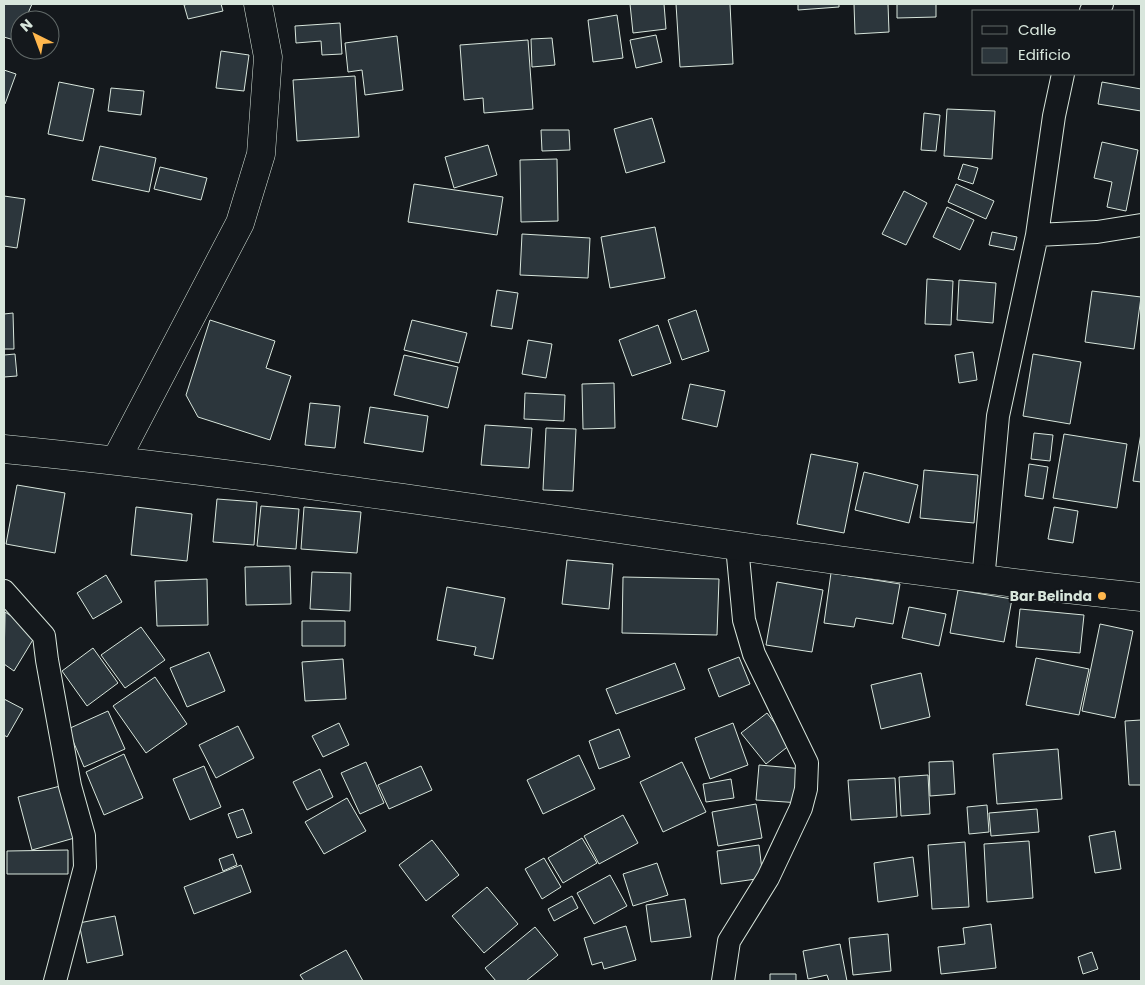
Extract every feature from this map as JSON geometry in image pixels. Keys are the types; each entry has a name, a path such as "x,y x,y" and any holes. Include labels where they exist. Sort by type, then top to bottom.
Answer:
{"main road":[{"path":"116,460 240,223 261,154 268,57 258,4"},
{"path":"4,449 116,460 983,581 1141,597"}],"street":[{"path":"983,581 998,416 1037,236 1054,116 1063,75"},
{"path":"1037,236 1097,232 1141,225"},
{"path":"723,981 729,942 768,878 801,808 806,789 808,763 754,654 744,620 737,546"},
{"path":"4,591 44,636 70,786 84,836 85,867 55,981"}],"building":[{"path":"4,4 32,4 29,10 10,10 10,39 4,37"},
{"path":"221,4 223,11 188,19 184,5"},
{"path":"630,4 664,4 666,29 633,33"},
{"path":"676,4 730,4 733,64 680,67"},
{"path":"798,4 839,4 839,7 798,10"},
{"path":"854,4 888,4 889,32 855,34"},
{"path":"897,4 936,4 936,17 897,18"},
{"path":"617,15 623,58 593,62 588,20"},
{"path":"340,23 342,54 322,55 321,41 296,43 295,26"},
{"path":"656,35 662,62 636,68 630,40"},
{"path":"397,36 403,90 365,95 362,70 348,72 345,43"},
{"path":"552,38 555,65 532,67 531,39"},
{"path":"528,40 533,109 484,113 483,98 464,100 460,45"},
{"path":"221,51 249,55 244,91 216,88"},
{"path":"4,70 16,74 5,104 4,103"},
{"path":"355,76 359,137 297,141 293,80"},
{"path":"59,82 94,89 83,141 48,134"},
{"path":"1102,82 1141,89 1141,111 1098,104"},
{"path":"111,88 144,91 141,115 108,111"},
{"path":"947,109 995,111 992,159 944,156"},
{"path":"924,113 940,115 936,151 921,150"},
{"path":"652,118 665,162 626,173 614,129"},
{"path":"541,130 569,130 570,150 542,151"},
{"path":"1102,142 1138,150 1126,211 1107,207 1112,182 1094,178"},
{"path":"488,145 497,175 454,188 445,157"},
{"path":"100,146 156,158 149,192 92,180"},
{"path":"557,159 558,221 521,222 520,160"},
{"path":"963,164 978,168 973,184 958,179"},
{"path":"160,167 207,178 201,200 154,189"},
{"path":"414,184 503,197 497,235 408,222"},
{"path":"956,184 994,201 986,219 948,202"},
{"path":"904,191 927,203 906,245 882,234"},
{"path":"4,196 25,199 17,248 4,246"},
{"path":"947,207 974,220 960,250 933,237"},
{"path":"655,227 665,278 610,288 601,237"},
{"path":"992,232 1017,237 1014,250 989,245"},
{"path":"522,234 590,238 588,278 520,275"},
{"path":"927,279 953,281 951,325 925,324"},
{"path":"959,280 996,283 993,323 957,320"},
{"path":"497,290 518,293 512,329 491,326"},
{"path":"1092,291 1141,297 1134,349 1085,342"},
{"path":"696,310 709,351 682,360 668,320"},
{"path":"13,313 14,349 4,349 4,314"},
{"path":"210,320 275,341 266,368 291,376 270,440 198,417 186,395"},
{"path":"412,320 467,333 459,363 404,350"},
{"path":"658,325 671,363 632,376 619,340"},
{"path":"528,340 552,344 546,378 522,374"},
{"path":"973,352 977,380 959,383 955,355"},
{"path":"15,354 17,376 4,377 4,355"},
{"path":"1033,354 1081,362 1070,424 1023,416"},
{"path":"404,355 458,367 448,408 394,395"},
{"path":"614,383 615,428 583,429 582,384"},
{"path":"690,384 725,391 717,427 682,419"},
{"path":"525,393 565,395 564,421 524,419"},
{"path":"310,403 340,406 335,448 305,445"},
{"path":"370,407 428,416 423,452 364,443"},
{"path":"485,425 532,428 529,468 481,465"},
{"path":"546,428 576,429 573,491 543,490"},
{"path":"1034,433 1053,435 1050,461 1031,459"},
{"path":"1141,433 1141,482 1133,481"},
{"path":"1064,434 1127,444 1117,508 1053,498"},
{"path":"811,454 858,463 844,533 797,524"},
{"path":"1029,464 1048,467 1043,499 1025,496"},
{"path":"924,470 978,475 974,523 920,518"},
{"path":"864,472 918,485 909,523 855,510"},
{"path":"17,485 65,493 55,553 6,544"},
{"path":"217,499 257,502 254,545 213,542"},
{"path":"261,506 299,509 296,549 257,546"},
{"path":"136,507 192,514 187,561 131,555"},
{"path":"304,507 361,512 357,553 301,549"},
{"path":"1054,507 1078,511 1073,543 1048,539"},
{"path":"567,560 613,564 609,609 562,604"},
{"path":"290,566 291,604 246,605 245,567"},
{"path":"312,572 351,573 350,611 310,609"},
{"path":"831,573 900,584 893,624 856,618 854,627 824,623"},
{"path":"106,575 122,602 93,619 77,593"},
{"path":"623,577 719,579 717,635 622,633"},
{"path":"207,579 208,625 157,626 155,581"},
{"path":"777,582 823,590 812,652 766,645"},
{"path":"447,587 505,598 493,659 474,655 476,647 437,640"},
{"path":"958,590 1012,599 1004,642 950,633"},
{"path":"909,607 946,614 939,646 902,638"},
{"path":"1020,609 1084,615 1080,653 1016,647"},
{"path":"5,612 37,633 14,671 4,664"},
{"path":"302,621 345,621 345,646 302,646"},
{"path":"1100,624 1133,631 1115,718 1082,711"},
{"path":"141,627 165,660 125,688 101,655"},
{"path":"93,648 118,683 87,706 62,671"},
{"path":"209,652 225,691 187,707 170,668"},
{"path":"739,657 750,684 719,697 708,669"},
{"path":"1036,658 1089,669 1079,715 1026,705"},
{"path":"343,659 346,699 305,701 302,662"},
{"path":"675,663 685,689 616,714 606,689"},
{"path":"921,673 930,717 881,729 871,685"},
{"path":"155,677 187,724 146,753 113,706"},
{"path":"4,699 23,709 7,737 4,735"},
{"path":"108,711 125,749 84,767 68,729"},
{"path":"767,713 791,744 766,764 741,733"},
{"path":"1141,720 1141,785 1129,785 1125,721"},
{"path":"339,723 349,745 323,757 312,736"},
{"path":"733,723 748,765 710,779 695,738"},
{"path":"238,726 254,758 216,778 199,745"},
{"path":"619,729 630,757 599,769 589,741"},
{"path":"1058,749 1062,799 997,804 993,754"},
{"path":"124,754 143,798 104,815 86,772"},
{"path":"579,755 595,789 543,814 527,780"},
{"path":"953,761 955,794 930,796 929,762"},
{"path":"366,762 384,803 360,814 341,773"},
{"path":"682,762 706,812 663,832 640,782"},
{"path":"759,765 804,769 801,803 756,800"},
{"path":"204,766 221,807 190,820 173,779"},
{"path":"421,766 432,790 389,809 378,785"},
{"path":"320,769 333,797 307,810 293,782"},
{"path":"928,775 930,814 901,816 899,777"},
{"path":"895,778 897,817 851,820 848,780"},
{"path":"731,779 734,798 706,802 703,784"},
{"path":"64,785 78,837 32,850 18,797"},
{"path":"347,798 366,831 324,854 305,822"},
{"path":"756,804 762,838 718,846 712,812"},
{"path":"987,805 989,832 969,834 967,807"},
{"path":"243,809 252,833 237,838 228,814"},
{"path":"1037,809 1039,832 991,836 989,813"},
{"path":"623,815 638,843 599,864 584,836"},
{"path":"1115,831 1121,869 1095,873 1089,836"},
{"path":"582,838 597,863 563,883 548,858"},
{"path":"432,840 459,875 426,901 399,865"},
{"path":"1029,841 1033,898 987,902 984,844"},
{"path":"965,842 969,907 932,909 928,845"},
{"path":"759,845 763,878 721,884 717,851"},
{"path":"68,850 68,874 7,874 7,851"},
{"path":"233,854 237,865 223,871 219,859"},
{"path":"913,857 918,896 878,902 874,863"},
{"path":"544,858 561,887 542,899 525,869"},
{"path":"657,863 668,895 633,906 623,874"},
{"path":"241,865 251,892 194,914 184,887"},
{"path":"610,875 627,906 594,924 577,893"},
{"path":"487,887 518,924 484,953 452,916"},
{"path":"572,896 578,908 554,921 548,909"},
{"path":"685,899 691,937 651,942 646,905"},
{"path":"115,916 123,955 87,963 79,923"},
{"path":"991,924 996,968 941,974 938,947 965,944 963,928"},
{"path":"626,926 636,960 604,969 602,962 592,965 584,938"},
{"path":"535,927 558,955 526,981 496,981 485,968"},
{"path":"888,934 891,971 853,975 849,938"},
{"path":"840,944 847,981 829,981 827,975 808,979 803,951"},
{"path":"346,950 363,981 304,981 300,975"},
{"path":"1092,952 1098,969 1083,974 1078,957"},
{"path":"770,974 796,974 796,981 770,981"}],"place":[{"name":"Bar Belinda","path":"1102,596"}]}
